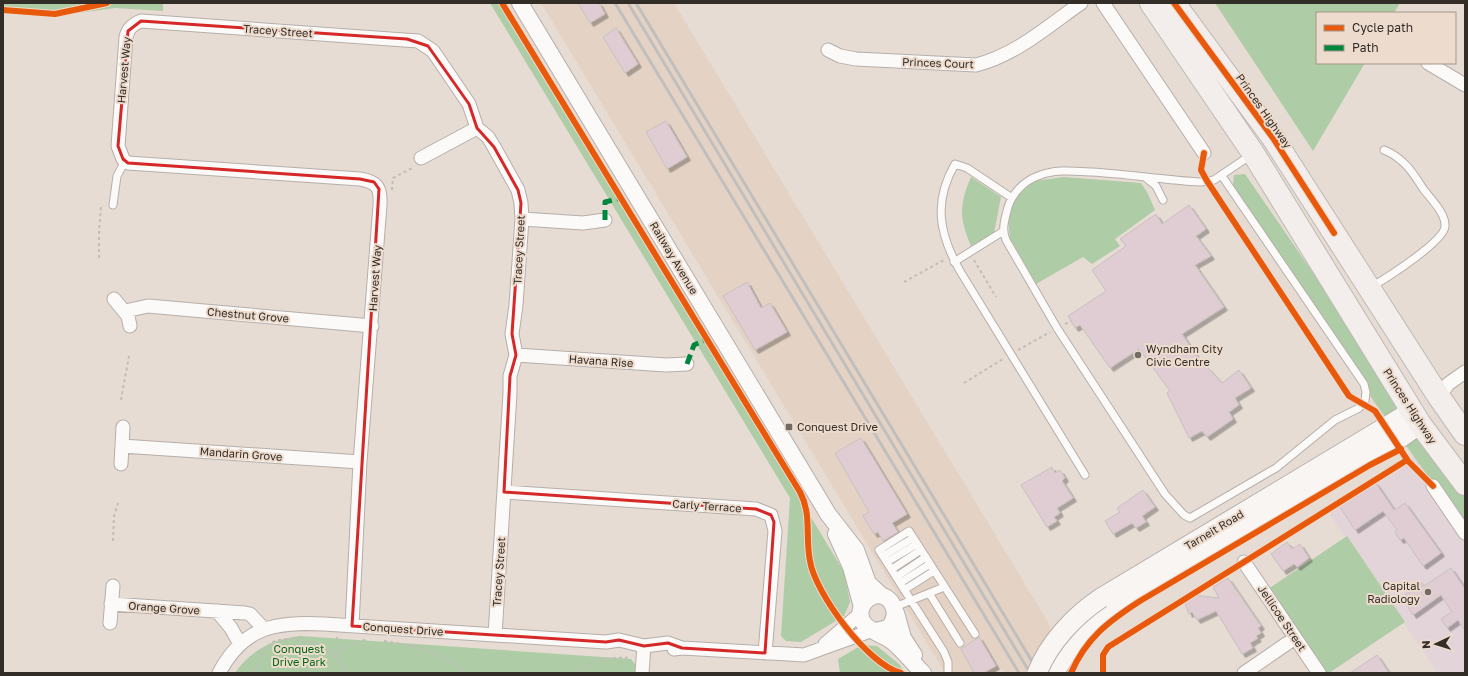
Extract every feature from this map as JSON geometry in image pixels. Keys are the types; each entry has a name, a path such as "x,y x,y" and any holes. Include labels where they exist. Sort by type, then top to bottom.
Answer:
{"highway":[{"name":"Princes Highway","path":"1151,3 1254,153 1416,418 1465,484"},
{"name":"Princes Highway","path":"1174,3 1273,138 1439,397 1465,434"},
{"path":"1254,153 1273,138"},
{"path":"1416,418 1439,397"}],"main road":[{"name":"Tarneit Road","path":"1037,673 1048,652 1059,636 1076,618 1104,604 1416,418"},
{"name":"Tarneit Road","path":"1054,673 1076,640 1088,627 1104,604"}],"street":[{"name":"Railway Avenue","path":"520,3 828,514 851,568 861,610"},
{"name":"Princes Court","path":"828,50 840,56 856,59 976,65 994,60 1016,49 1081,3"},
{"path":"1103,3 1204,153"},
{"name":"Tracey Street","path":"132,26 141,21 418,41 433,51 469,104 477,128 488,137 518,190 522,219 516,305 512,334 516,355 510,376 495,635"},
{"name":"Harvest Way","path":"132,26 126,37 118,146 126,161 137,165 360,179 374,182 379,189 381,197 372,326 360,462 352,626"},
{"path":"1430,64 1465,85"},
{"path":"421,158 477,128"},
{"path":"522,219 583,223 605,220"},
{"path":"114,299 125,311 130,326"},
{"name":"Chestnut Grove","path":"125,311 148,306 372,326"},
{"name":"Havana Rise","path":"516,355 666,366 687,364"},
{"path":"1439,397 1448,384 1465,372"},
{"path":"121,464 123,428"},
{"name":"Mandarin Grove","path":"122,446 360,462"},
{"path":"1433,486 1465,533"},
{"name":"Carly Terrace","path":"504,492 756,509 771,515 775,532 765,653"},
{"name":"Railway Avenue","path":"828,514 852,543 868,583 882,596"},
{"name":"Jellicoe Street","path":"1244,562 1319,673"},
{"path":"110,623 113,586"},
{"path":"882,596 887,598 895,610 903,638 925,673 892,642 863,622 861,610 868,599 882,596"},
{"name":"Orange Grove","path":"111,604 250,614 264,629"},
{"name":"Conquest Drive","path":"816,651 847,626 861,610"},
{"path":"875,631 888,628 895,619 895,610"},
{"path":"217,611 231,628 240,644"},
{"name":"Conquest Drive","path":"219,673 224,663 240,644 264,629 286,623 606,642 625,641 643,653 682,648 799,655 816,651 875,631"},
{"path":"1244,673 1295,638"},
{"path":"642,673 643,653"}],"lane":[{"path":"1369,288 1434,242 1444,232 1446,227 1442,215 1407,165 1396,155 1384,150"},
{"path":"1222,176 1364,384 1366,392 1365,401 1359,408 1336,420 1276,468 1190,518 1184,515 1165,494 1131,443 1038,297 1002,232 1008,203 1017,190 1037,176 1062,170 1201,182 1214,180 1222,176 1254,153"},
{"path":"114,205 117,176 126,161"},
{"path":"1012,198 967,168 955,164 948,176 944,188 940,212 944,239 954,262 1085,475"},
{"path":"1144,177 1156,186 1163,200"},
{"path":"954,262 1002,232"},
{"path":"948,673 948,662 944,652 879,550 909,531 975,634"},
{"path":"885,559 915,541"},
{"path":"892,569 921,550"},
{"path":"898,580 926,557"},
{"path":"898,580 930,564"},
{"path":"904,590 934,571"},
{"path":"895,610 910,600 944,587"},
{"path":"929,593 960,643"}],"path":[{"path":"392,192 393,178 413,169 421,158"},
{"path":"99,258 101,207 114,205"},
{"path":"121,400 129,356"},
{"path":"113,541 114,516 118,503"},
{"path":"335,658 338,625"},
{"path":"255,673 262,656 271,643 284,639 298,639 325,648 348,673"},
{"path":"366,640 371,640"},
{"path":"382,641 426,649 441,655 465,673"},
{"path":"574,673 592,663 614,657 643,653"}],"highlighted area":[{"path":"141,21 407,39 428,46 469,104 477,128 494,147 518,190 521,203 512,334 516,355 510,376 504,492 756,509 771,515 774,522 765,653 682,648 668,643 644,646 619,640 606,642 352,626 379,189 374,182 360,179 128,163 123,159 118,146 128,31"}],"shaded area":[{"path":"541,3 674,3 1048,622 1051,632 1031,673 1005,673 1002,668 993,673 945,673"},
{"path":"1429,447 1465,498 1465,673 1438,673 1326,509"}],"green space":[{"path":"3,3 163,3 163,11 115,8 57,16 3,12"},
{"path":"490,3 501,3 844,572 850,602 844,616 801,642 786,641 781,636 790,498"},
{"path":"1215,3 1400,3 1395,12 1316,12 1316,64 1364,64 1313,151"},
{"path":"1245,174 1465,494 1465,527 1375,403 1233,185 1234,175"},
{"path":"971,177 1001,197 994,233 971,246 964,227 962,212 964,196"},
{"path":"1064,177 1141,183 1155,210 1115,239 1120,246 1092,264 1083,257 1036,284 1010,238 1008,216 1016,197 1034,181"},
{"path":"1347,536 1405,622 1329,673 1326,673 1268,589"},
{"name":"Conquest Drive Park","path":"300,636 631,659 635,664 636,673 235,673 248,658 263,647 281,640"},
{"path":"862,645 877,646 900,665 904,673 840,673 838,659"}],"building":[{"path":"578,3 599,3 605,14 590,23"},
{"path":"616,28 638,64 625,73 603,37"},
{"path":"666,121 687,157 667,169 646,132"},
{"path":"1189,205 1206,229 1196,236 1211,256 1195,265 1224,307 1182,334 1204,367 1207,367 1222,383 1239,370 1251,388 1235,398 1239,405 1229,412 1233,419 1207,437 1202,431 1189,438 1167,393 1170,391 1139,349 1110,368 1080,325 1075,328 1068,316 1106,291 1092,270 1126,246 1120,239 1156,214 1162,224"},
{"path":"747,282 761,308 770,303 787,332 755,350 723,296"},
{"path":"861,438 907,514 892,523 898,532 883,541 878,532 874,534 863,516 869,512 835,453"},
{"path":"1052,467 1055,473 1060,470 1065,478 1062,481 1073,498 1057,508 1060,513 1054,517 1057,521 1047,527 1021,485"},
{"path":"1375,482 1394,510 1405,503 1441,553 1423,566 1404,538 1400,540 1395,532 1397,530 1383,511 1355,530 1338,504"},
{"path":"1143,490 1155,507 1142,516 1146,522 1136,528 1132,523 1113,534 1105,521 1120,512 1117,508"},
{"path":"1287,542 1292,549 1300,544 1309,558 1297,567 1294,564 1283,571 1271,554"},
{"name":"Capital Radiology","path":"1451,568 1465,589 1465,631 1458,620 1447,628 1441,619 1452,612 1441,595 1413,615 1402,597 1422,583 1424,586"},
{"path":"1228,578 1261,626 1258,628 1261,633 1256,636 1258,638 1250,643 1253,648 1242,654 1216,611 1197,620 1192,612 1189,614 1184,601 1194,595 1219,598 1213,587"},
{"path":"979,637 996,666 983,673 974,673 961,649"},
{"path":"1377,655 1389,673 1350,673"}],"railway":[{"path":"615,3 1019,673"},
{"path":"628,3 1030,673"},
{"path":"636,3 1039,673"}],"marked path":[{"path":"605,220 605,202 621,198"},
{"path":"687,364 694,345 707,339"}],"cycle path":[{"path":"3,10 55,14 107,3"},
{"path":"502,3 800,492 806,509 810,561 814,575 832,608 845,626 874,657 888,667 901,673"},
{"path":"1174,3 1273,138 1334,233"},
{"path":"1204,153 1201,170 1207,181 1349,396 1375,411 1408,461 1433,486"},
{"path":"1071,673 1091,640 1108,623 1129,608 1370,465 1401,449"},
{"path":"1103,673 1103,655 1108,647 1407,460"}],"place":[{"name":"Wyndham City Civic Centre","path":"1138,355"},
{"name":"Conquest Drive","path":"789,427"},
{"name":"Capital Radiology","path":"1428,592"}]}
